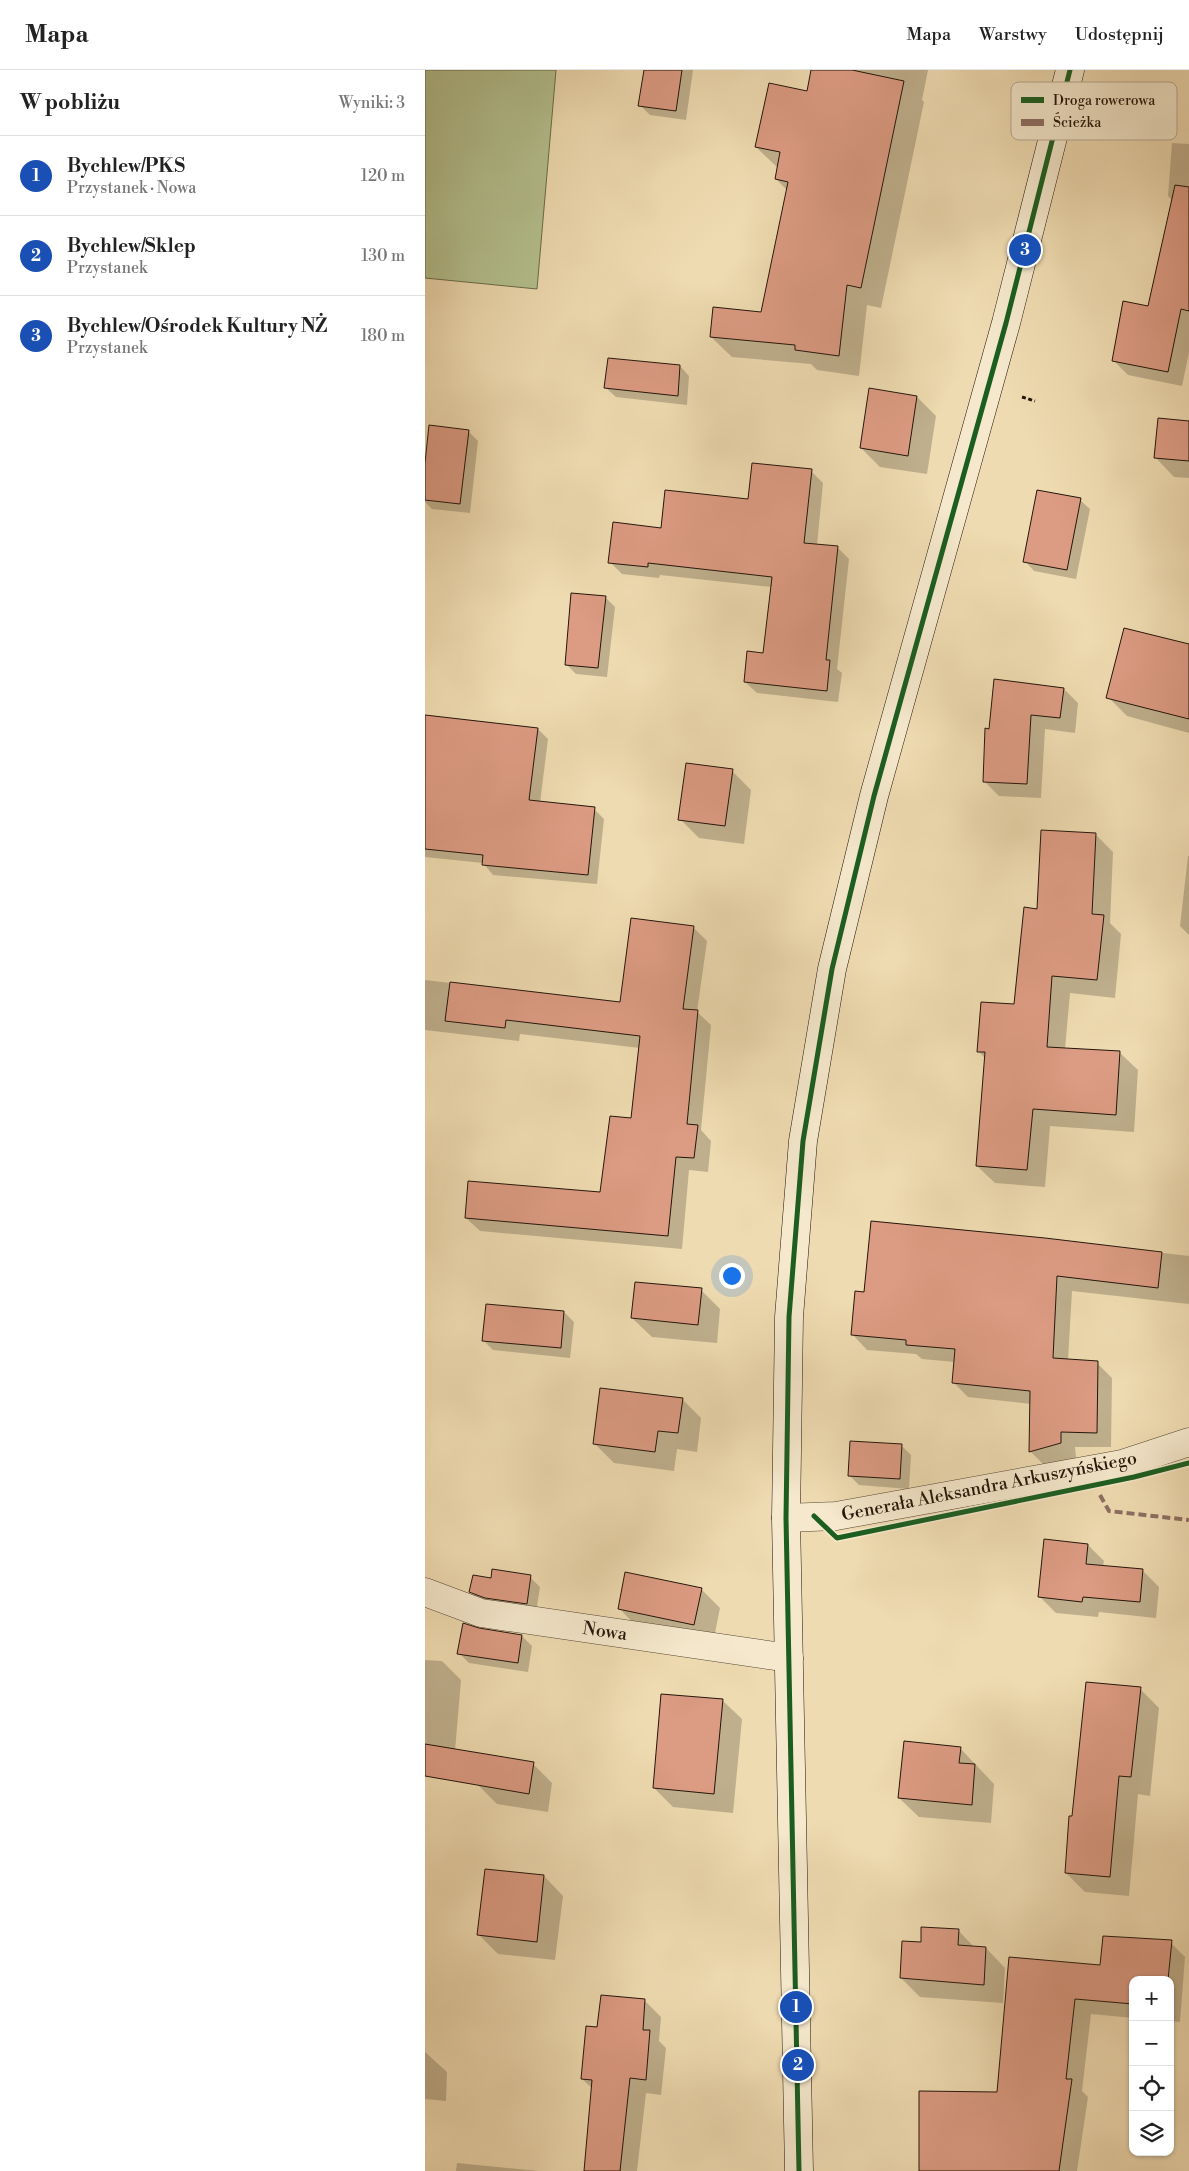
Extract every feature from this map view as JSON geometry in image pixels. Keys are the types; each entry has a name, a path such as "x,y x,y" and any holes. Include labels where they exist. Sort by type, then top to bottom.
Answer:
{"main road":[{"path":"799,2171 786,1518 789,1317 802,1150 833,969 874,796 1006,323 1052,140"},
{"name":"Generała Aleksandra Arkuszyńskiego","path":"786,1518 836,1516 1122,1464 1189,1442"},
{"name":"Nowa","path":"425,1592 481,1613 789,1658"}],"green space":[{"path":"425,70 556,70 537,289 425,278"}],"building":[{"path":"644,70 682,70 676,111 638,106"},
{"path":"811,70 852,70 904,81 861,288 847,285 839,356 795,350 795,345 710,337 713,307 761,312 788,182 775,179 780,152 755,147 769,83 807,91"},
{"path":"1175,185 1189,187 1189,311 1181,309 1168,372 1112,361 1123,301 1148,306"},
{"path":"608,358 680,365 678,396 604,388"},
{"path":"869,388 917,396 908,456 860,448"},
{"path":"1158,418 1189,421 1189,461 1154,458"},
{"path":"429,425 469,430 460,504 425,500 425,463"},
{"path":"752,463 812,469 804,543 838,546 826,660 830,660 827,691 744,682 747,651 763,653 772,577 648,563 648,567 608,563 613,522 661,528 665,490 748,499"},
{"path":"1037,490 1081,498 1067,570 1023,562"},
{"path":"571,593 606,596 598,668 565,665"},
{"path":"1124,628 1189,644 1189,719 1106,698"},
{"path":"994,679 1064,688 1060,718 1031,715 1027,784 983,782 985,728 989,729"},
{"path":"425,715 538,728 529,800 595,807 588,875 482,865 483,855 425,849"},
{"path":"686,763 733,769 725,826 678,820"},
{"path":"1041,830 1096,833 1092,914 1104,915 1097,980 1052,976 1047,1047 1120,1051 1116,1115 1033,1109 1027,1170 976,1166 985,1052 977,1052 981,1002 1014,1004 1024,907 1037,909"},
{"path":"631,918 694,926 683,1009 698,1010 687,1124 698,1125 694,1158 676,1157 668,1236 465,1218 468,1181 600,1192 610,1116 631,1118 640,1036 506,1020 505,1028 445,1021 450,982 620,1002"},
{"path":"871,1221 1045,1238 1162,1252 1158,1288 1057,1276 1053,1358 1098,1361 1097,1433 1061,1432 1061,1443 1029,1452 1030,1391 952,1383 955,1349 906,1345 906,1340 851,1335 855,1291 864,1292"},
{"path":"635,1282 702,1288 698,1325 631,1318"},
{"path":"486,1304 564,1311 561,1348 482,1341"},
{"path":"600,1388 683,1398 678,1433 658,1431 655,1452 593,1444"},
{"path":"850,1441 902,1444 900,1479 848,1476"},
{"path":"1044,1539 1088,1544 1086,1564 1143,1569 1140,1602 1083,1597 1082,1602 1038,1597"},
{"path":"492,1569 531,1575 527,1604 485,1598 469,1592 473,1575 491,1578"},
{"path":"625,1572 702,1588 694,1625 618,1609"},
{"path":"463,1623 479,1628 522,1635 518,1663 457,1654"},
{"path":"1086,1682 1141,1687 1131,1777 1119,1776 1110,1877 1065,1873 1069,1816 1072,1816"},
{"path":"661,1694 723,1699 714,1794 653,1788"},
{"path":"904,1741 961,1747 959,1763 975,1764 972,1805 898,1798"},
{"path":"425,1744 534,1762 529,1794 425,1776"},
{"path":"485,1869 544,1875 537,1942 477,1935"},
{"path":"921,1927 959,1929 958,1945 986,1947 984,1985 900,1978 902,1941 921,1942"},
{"path":"1103,1936 1172,1940 1168,1976 1129,1976 1129,2004 1075,1999 1066,2079 1072,2079 1059,2171 919,2171 919,2091 997,2092 1009,1957 1100,1965"},
{"path":"601,1995 645,1999 643,2030 650,2030 646,2080 630,2078 620,2171 584,2171 592,2080 581,2079 586,2026 597,2027"}],"marked path":[{"path":"1100,1495 1109,1511 1189,1520"}],"cycle path":[{"path":"1067,82 1070,70"},
{"path":"799,2171 786,1518 789,1317 803,1141 832,969 874,796 1006,323 1052,140"},
{"path":"814,1516 837,1538 1134,1477 1189,1463"}],"place":[{"name":"Bychlew/Ośrodek Kultury NŻ","path":"1025,250"},
{"name":"Bychlew/PKS","path":"796,2007"},
{"name":"Bychlew/Sklep","path":"798,2065"}]}
